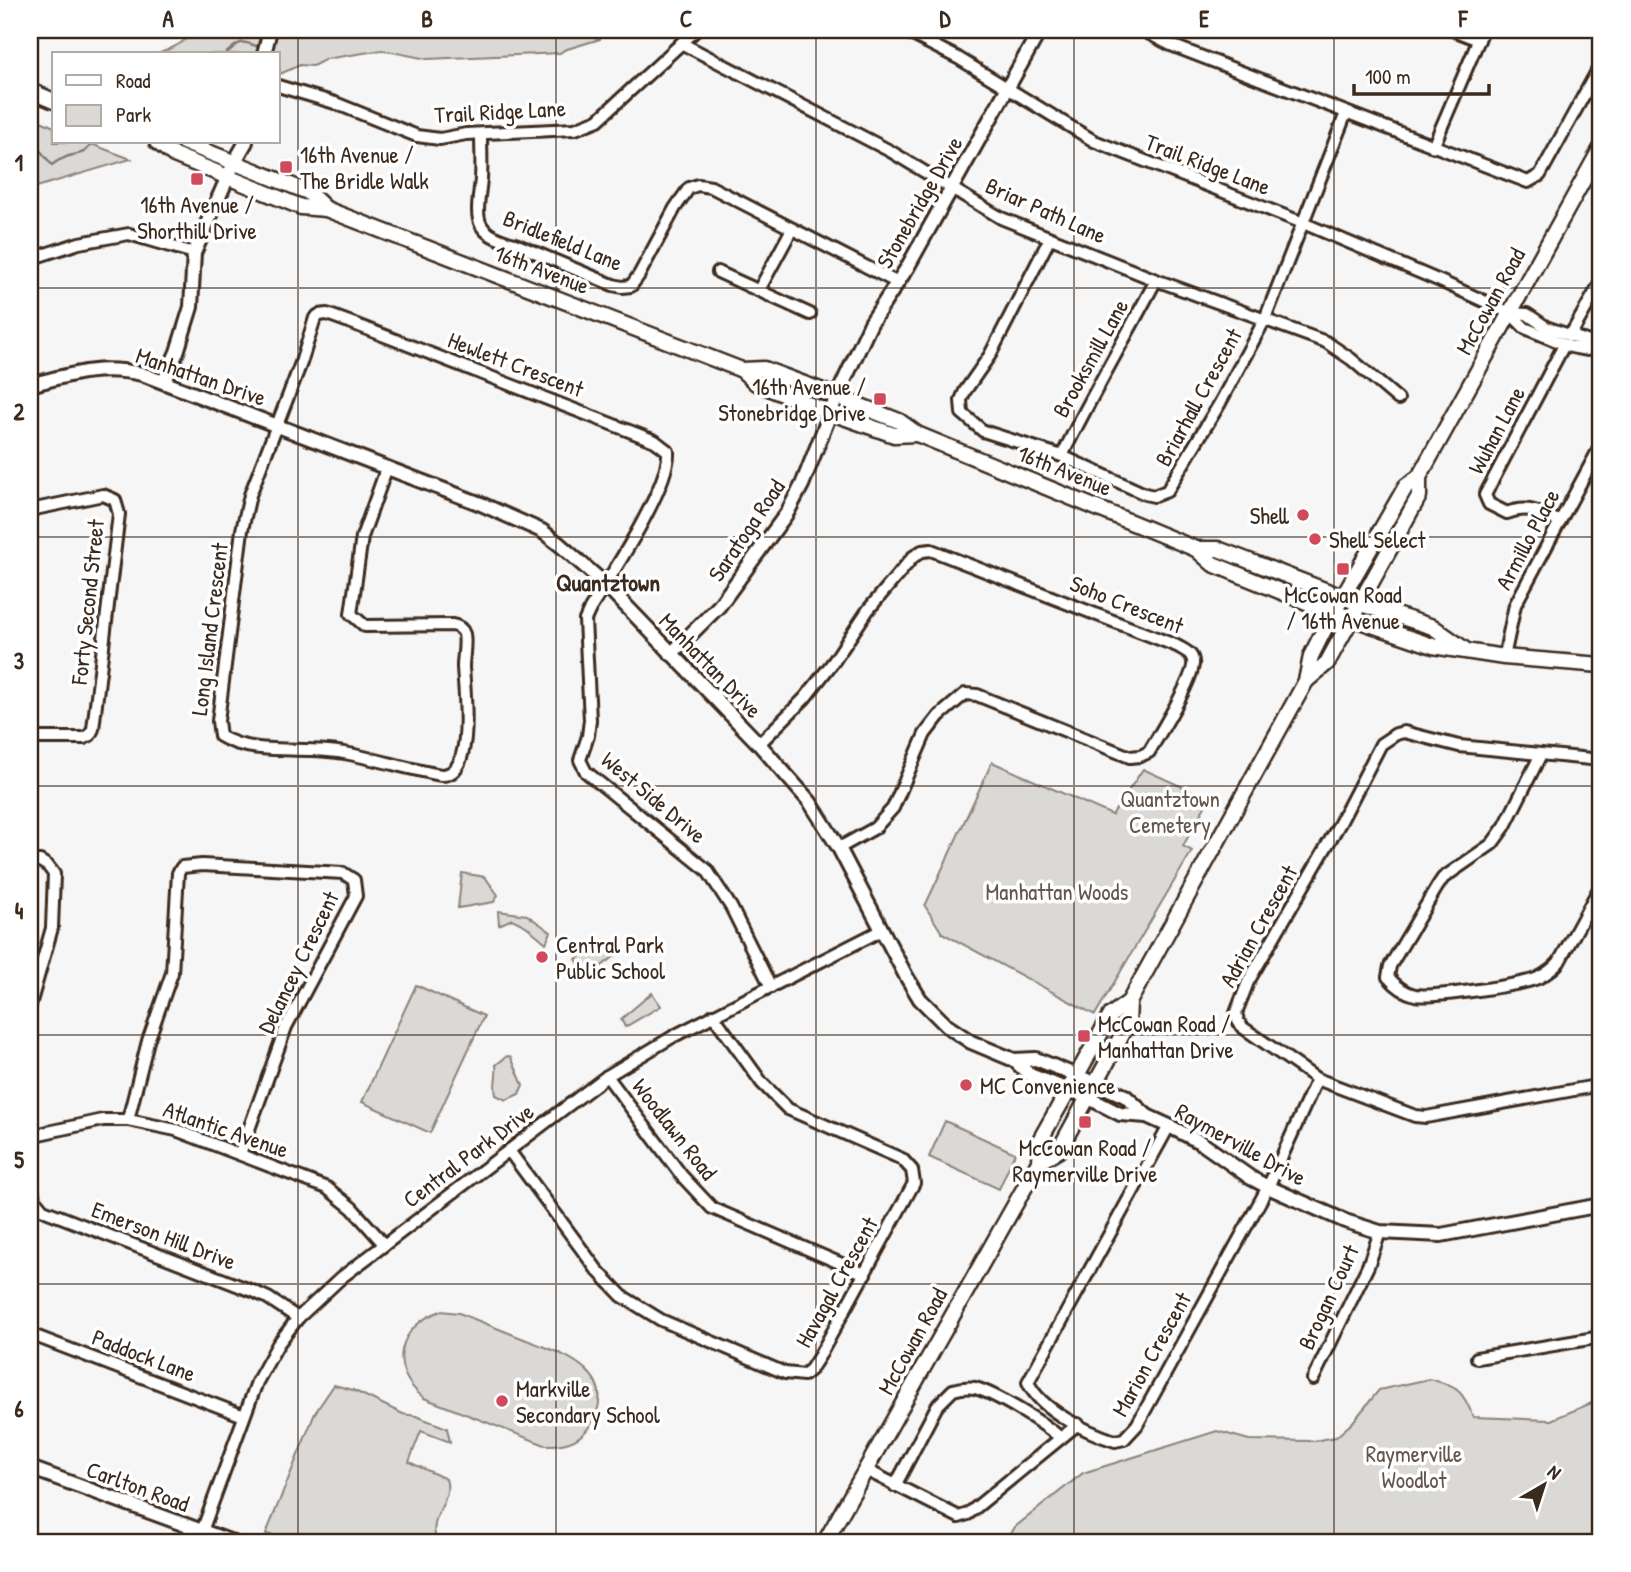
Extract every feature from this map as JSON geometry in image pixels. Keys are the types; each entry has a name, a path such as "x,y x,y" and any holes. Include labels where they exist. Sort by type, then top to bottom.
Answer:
{"main road":[{"path":"30,91 52,100"},
{"name":"16th Avenue","path":"160,144 174,155 227,178 301,207 326,209 742,370 756,383 831,412 894,435 917,434"},
{"name":"16th Avenue","path":"188,144 308,192 326,209"},
{"name":"McCowan Road","path":"825,1542 1039,1162 1040,1140 1111,1015 1129,1002 1306,681 1311,656 1342,597 1406,486 1419,477 1601,148"},
{"name":"16th Avenue","path":"742,370 764,369 899,421 917,434 1196,549 1213,564 1353,619 1433,646 1504,657 1601,665"},
{"name":"McCowan Road","path":"1306,681 1327,663 1353,619 1419,496 1419,477"},
{"name":"16th Avenue","path":"1196,549 1219,549 1361,604 1433,627 1468,652"},
{"name":"McCowan Road","path":"1039,1162 1059,1150 1128,1024 1129,1002"}],"street":[{"path":"264,52 270,30"},
{"name":"Trail Ridge Lane","path":"280,87 335,103 418,136 440,139 575,129 598,120 696,30"},
{"name":"Trail Ridge Lane","path":"903,30 958,58 1094,141 1303,223 1510,313 1521,326 1567,340"},
{"name":"Stonebridge Drive","path":"831,412 871,323 898,283 1040,30"},
{"path":"1142,30 1171,45 1522,181 1536,179 1601,64"},
{"path":"1433,147 1481,35 1453,30"},
{"name":"Briar Path Lane","path":"681,43 866,138 1001,218 1156,280 1326,342 1398,399"},
{"path":"1265,319 1346,113"},
{"name":"Bridlefield Lane","path":"481,134 477,212 482,229 500,241 515,244 613,285 631,286 675,208 689,188 698,185 710,187 898,283"},
{"path":"234,144 234,163"},
{"path":"164,382 191,307 194,253 245,144"},
{"path":"759,290 792,229"},
{"path":"30,258 79,243 129,234 194,253"},
{"name":"Briarhall Crescent","path":"1050,238 990,355 965,391 960,406 962,413 982,430 1062,457 1145,494 1154,496 1167,491 1220,403 1265,319"},
{"path":"718,272 810,314"},
{"name":"Brooksmill Lane","path":"1062,457 1089,401 1101,385 1156,280"},
{"path":"1598,348 1587,350 1567,340 1601,282"},
{"name":"Hewlett Crescent","path":"277,426 315,318 327,314 655,441 668,451 666,470 636,533 605,584"},
{"name":"Wuhan Lane","path":"1560,522 1533,509 1521,508 1507,513 1489,504 1485,495 1567,340"},
{"name":"Manhattan Drive","path":"30,385 91,369 142,374 387,467 542,531 605,584 759,744 810,802 839,848 906,976 920,999 933,1013 971,1042 1013,1060 1036,1059 1073,1083 1095,1083"},
{"name":"Saratoga Road","path":"671,654 719,606 787,513 802,485 831,412"},
{"name":"Long Island Crescent","path":"277,426 250,495 242,530 218,732 229,741 241,744 343,752 395,766 447,775 455,771 460,762 465,735 462,630 452,625 365,626 351,614 362,537 387,467"},
{"name":"Armillo Place","path":"1504,657 1515,605 1601,445"},
{"name":"Forty Second Street","path":"30,510 103,495 115,500 119,514 93,729 90,735 84,738 30,738"},
{"name":"Soho Crescent","path":"759,744 804,698 834,661 868,610 913,557 922,551 931,550 1010,580 1177,646 1191,654 1193,670 1185,687 1149,751 1140,756 1130,757 977,695 965,694 939,716 925,734 894,808 875,828 839,848"},
{"name":"West Side Drive","path":"605,584 585,621 590,720 580,760 586,772 707,870 731,907 771,987"},
{"name":"Adrian Crescent","path":"1601,760 1459,746 1404,732 1381,744 1340,823 1248,982 1236,1013 1242,1027 1317,1079 1395,1110 1426,1117 1601,1086"},
{"path":"1541,754 1505,826 1492,845 1443,878 1428,899 1390,966 1388,977 1414,995 1438,996 1535,979 1552,970 1559,962 1601,885"},
{"path":"30,861 40,861 54,874 52,928 30,1005"},
{"name":"Delancey Crescent","path":"128,1119 145,1054 172,973 178,873 182,867 202,865 343,873 354,880 356,896 286,1027 240,1154"},
{"name":"Central Park Drive","path":"200,1537 244,1416 267,1362 298,1318 342,1277 607,1076 647,1051 882,930"},
{"name":"Havagal Crescent","path":"510,1152 597,1270 622,1296 661,1320 785,1373 804,1376 811,1369 914,1183 912,1170 902,1159 876,1150 788,1109 762,1083 713,1016"},
{"name":"Woodlawn Road","path":"607,1076 682,1177 712,1208 865,1274"},
{"path":"1268,1187 1317,1079"},
{"name":"Raymerville Drive","path":"1073,1083 1087,1097 1120,1114 1147,1116"},
{"name":"Raymerville Drive","path":"1095,1083 1125,1096 1147,1116 1200,1142 1268,1187 1345,1222 1380,1232 1441,1235 1601,1205"},
{"name":"Atlantic Avenue","path":"30,1136 87,1122 128,1119 176,1130 327,1188 352,1208 384,1244"},
{"name":"Marion Crescent","path":"1169,1126 1028,1382 1042,1403 1115,1441 1124,1439 1137,1425 1268,1187"},
{"name":"Emerson Hill Drive","path":"30,1178 34,1199 43,1210 255,1292 298,1318"},
{"name":"Brogan Court","path":"1313,1379 1368,1266 1380,1232"},
{"name":"Paddock Lane","path":"30,1334 244,1416"},
{"path":"1477,1358 1601,1337"},
{"path":"895,1486 937,1406 953,1390 974,1388 1044,1424 1061,1438"},
{"path":"866,1470 959,1517 968,1514 1078,1424"},
{"name":"Carlton Road","path":"30,1470 200,1537 232,1542"}],"green space":[{"path":"193,30 609,30 600,39 560,53 427,59 382,50 326,59 313,66 300,65 280,74 280,52 162,52 190,35"},
{"path":"30,116 52,126 52,144 91,144 131,159 30,189"},
{"name":"Manhattan Woods","path":"992,762 1112,815 1143,769 1209,799 1183,846 1192,851 1095,1015 942,933 925,906"},
{"path":"462,873 485,877 498,895 494,902 458,908"},
{"path":"498,911 527,915 551,932 546,943 526,926 512,919 499,925"},
{"path":"603,940 615,956 587,977 576,959"},
{"path":"416,985 484,1016 430,1133 362,1102"},
{"path":"652,993 661,1006 625,1027 621,1019"},
{"path":"507,1056 511,1057 523,1085 519,1094 506,1100 496,1095 495,1087 496,1065"},
{"path":"945,1121 1015,1153 999,1189 929,1157"},
{"path":"441,1311 459,1313 554,1351 583,1367 593,1378 599,1391 599,1406 587,1430 571,1441 559,1445 545,1445 424,1398 412,1387 405,1374 402,1349 415,1327"},
{"name":"Raymerville Woodlot","path":"1429,1379 1458,1390 1473,1417 1551,1420 1601,1399 1601,1542 1006,1542 1015,1527 1083,1473 1217,1431 1249,1440 1313,1441 1336,1437 1352,1423 1379,1390"},
{"path":"334,1385 353,1390 403,1414 447,1428 450,1442 421,1431 409,1462 446,1479 446,1495 435,1525 437,1542 302,1542 266,1534 315,1413"}],"waterway":[{"path":"227,52 240,43 259,47"},
{"path":"30,138 52,165 82,153 91,144"}],"place":[{"name":"16th Avenue / The Bridle Walk","path":"286,167"},
{"name":"16th Avenue / Shorthill Drive","path":"197,179"},
{"name":"16th Avenue / Stonebridge Drive","path":"880,399"},
{"name":"Shell","path":"1303,515"},
{"name":"Shell Select","path":"1315,539"},
{"name":"McCowan Road / 16th Avenue","path":"1343,569"},
{"name":"Central Park Public School","path":"542,957"},
{"name":"McCowan Road / Manhattan Drive","path":"1084,1036"},
{"name":"MC Convenience","path":"966,1085"},
{"name":"McCowan Road / Raymerville Drive","path":"1085,1122"},
{"name":"Markville Secondary School","path":"502,1401"}],"district":[{"name":"Quantztown","path":"608,582"}],"park label":[{"name":"Quantztown Cemetery","path":"1170,811"}]}
